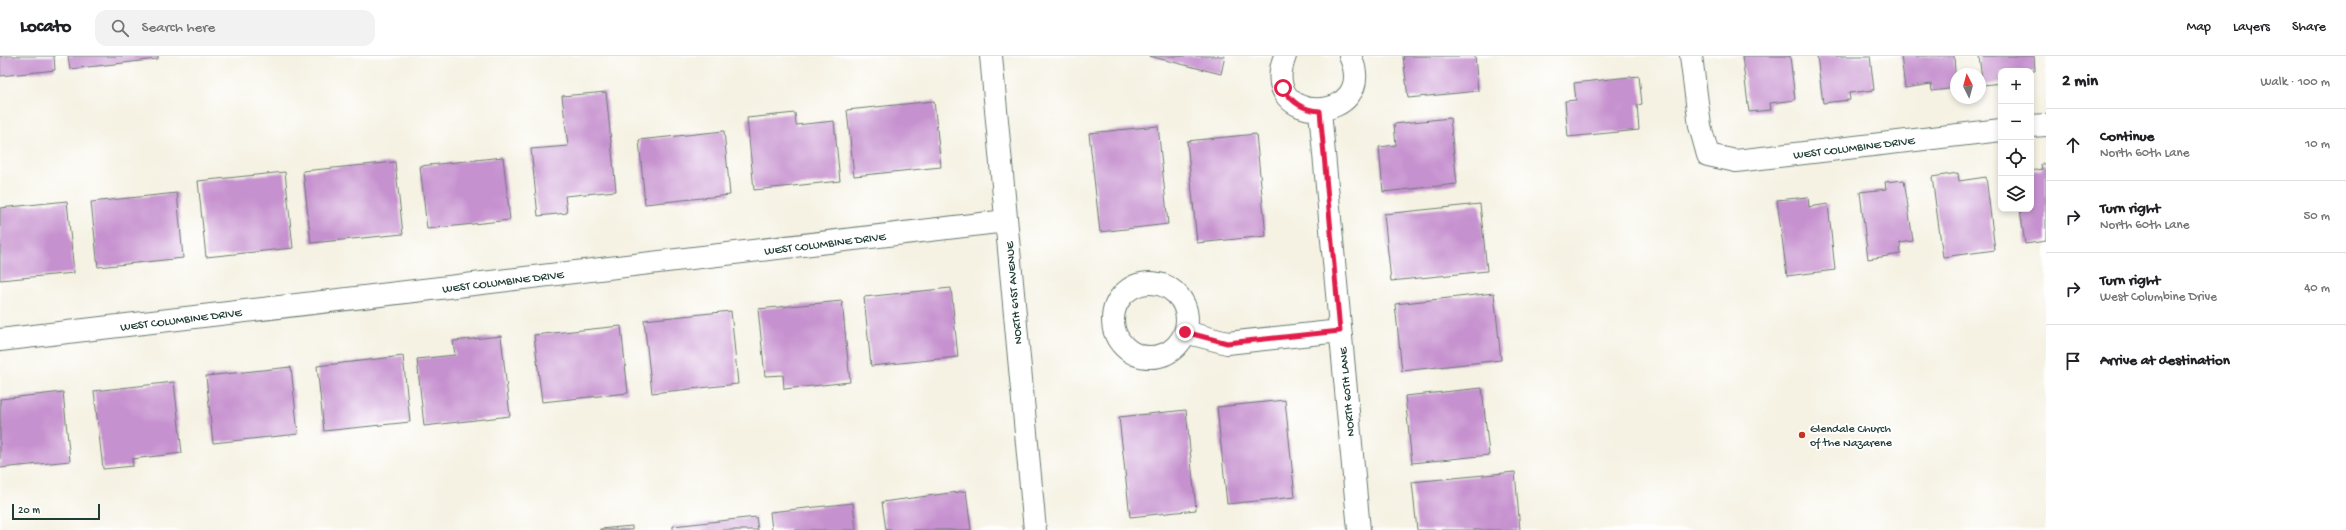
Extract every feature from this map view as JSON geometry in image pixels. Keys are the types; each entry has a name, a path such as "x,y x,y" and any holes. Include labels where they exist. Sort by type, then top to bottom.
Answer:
{"street":[{"name":"NORTH 61ST AVENUE","path":"991,56 1034,530"},
{"path":"1285,56 1281,76 1283,88 1289,98 1309,110 1320,111 1333,107 1344,100 1351,90 1354,77 1353,64 1350,56"},
{"name":"WEST COLUMBINE DRIVE","path":"1691,56 1700,126 1708,155 1736,161 1998,130"},
{"name":"NORTH 60TH LANE","path":"1320,111 1359,530"},
{"path":"2034,126 2046,124"},
{"name":"WEST COLUMBINE DRIVE","path":"0,340 1006,221"},
{"path":"1185,332 1227,343 1340,331"}],"building":[{"path":"0,56 54,56 55,70 0,76"},
{"path":"68,56 158,56 158,59 70,69"},
{"path":"1149,56 1225,56 1221,74"},
{"path":"1403,56 1475,56 1478,91 1408,98"},
{"path":"1742,56 1790,56 1795,100 1770,103 1771,110 1749,112"},
{"path":"1817,56 1870,56 1874,90 1849,93 1850,100 1823,103"},
{"path":"1901,56 1954,56 1955,68 1950,68 1950,89 1932,91 1931,84 1905,88"},
{"path":"1979,56 2034,56 2035,71 2034,68 1998,68 1998,83 1986,85 1986,68 1981,68"},
{"path":"1639,76 1642,104 1637,105 1639,130 1568,137 1565,101 1576,100 1574,83"},
{"path":"606,92 616,191 565,196 567,213 538,216 531,149 568,146 562,96"},
{"path":"934,101 941,167 854,176 847,110"},
{"path":"795,113 796,125 834,121 840,181 754,190 747,118"},
{"path":"1450,118 1457,184 1383,192 1379,147 1396,145 1394,124"},
{"path":"1158,126 1168,224 1100,232 1089,133"},
{"path":"724,131 730,195 645,204 639,140"},
{"path":"1256,134 1266,236 1197,243 1187,141"},
{"path":"503,157 510,220 427,229 420,166"},
{"path":"395,162 403,234 311,243 303,171"},
{"path":"2041,164 2046,164 2046,241 2025,244 2020,212 2034,212 2034,170 2042,169"},
{"path":"285,172 293,248 206,257 198,181"},
{"path":"1958,173 1959,181 1986,177 1995,250 1943,257 1932,177"},
{"path":"1904,180 1913,241 1900,243 1901,254 1868,259 1860,192 1886,189 1885,182"},
{"path":"177,193 183,258 98,267 91,202"},
{"path":"1808,197 1809,207 1828,204 1835,270 1787,276 1777,200"},
{"path":"67,201 74,273 0,280 0,208"},
{"path":"1480,204 1487,271 1391,281 1384,214"},
{"path":"951,288 958,357 871,366 864,297"},
{"path":"1494,293 1501,360 1402,371 1395,304"},
{"path":"842,301 850,382 784,389 783,375 765,376 758,309"},
{"path":"731,311 738,384 652,393 644,320"},
{"path":"621,326 628,393 542,402 534,335"},
{"path":"501,336 510,416 424,426 417,359 455,355 453,341"},
{"path":"403,356 410,422 324,431 317,366"},
{"path":"291,367 298,434 213,443 206,376"},
{"path":"174,382 182,453 132,459 133,466 103,469 94,391"},
{"path":"1482,388 1489,455 1412,463 1405,396"},
{"path":"63,392 70,461 0,468 0,399"},
{"path":"1285,400 1295,497 1227,504 1217,407"},
{"path":"1186,410 1196,510 1130,517 1119,417"},
{"path":"1515,472 1520,530 1417,530 1412,482"},
{"path":"966,491 971,530 886,530 882,502"},
{"path":"853,503 856,530 772,530 770,512"},
{"path":"756,517 758,530 673,530 673,526"},
{"path":"632,526 632,530 600,530 600,529"}],"place":[{"name":"Glendale Church of the Nazarene","path":"1802,435"}],"route":[{"path":"1185,332 1227,343 1340,331 1325,150 1320,111 1309,110 1298,105 1289,98 1283,88"}]}
